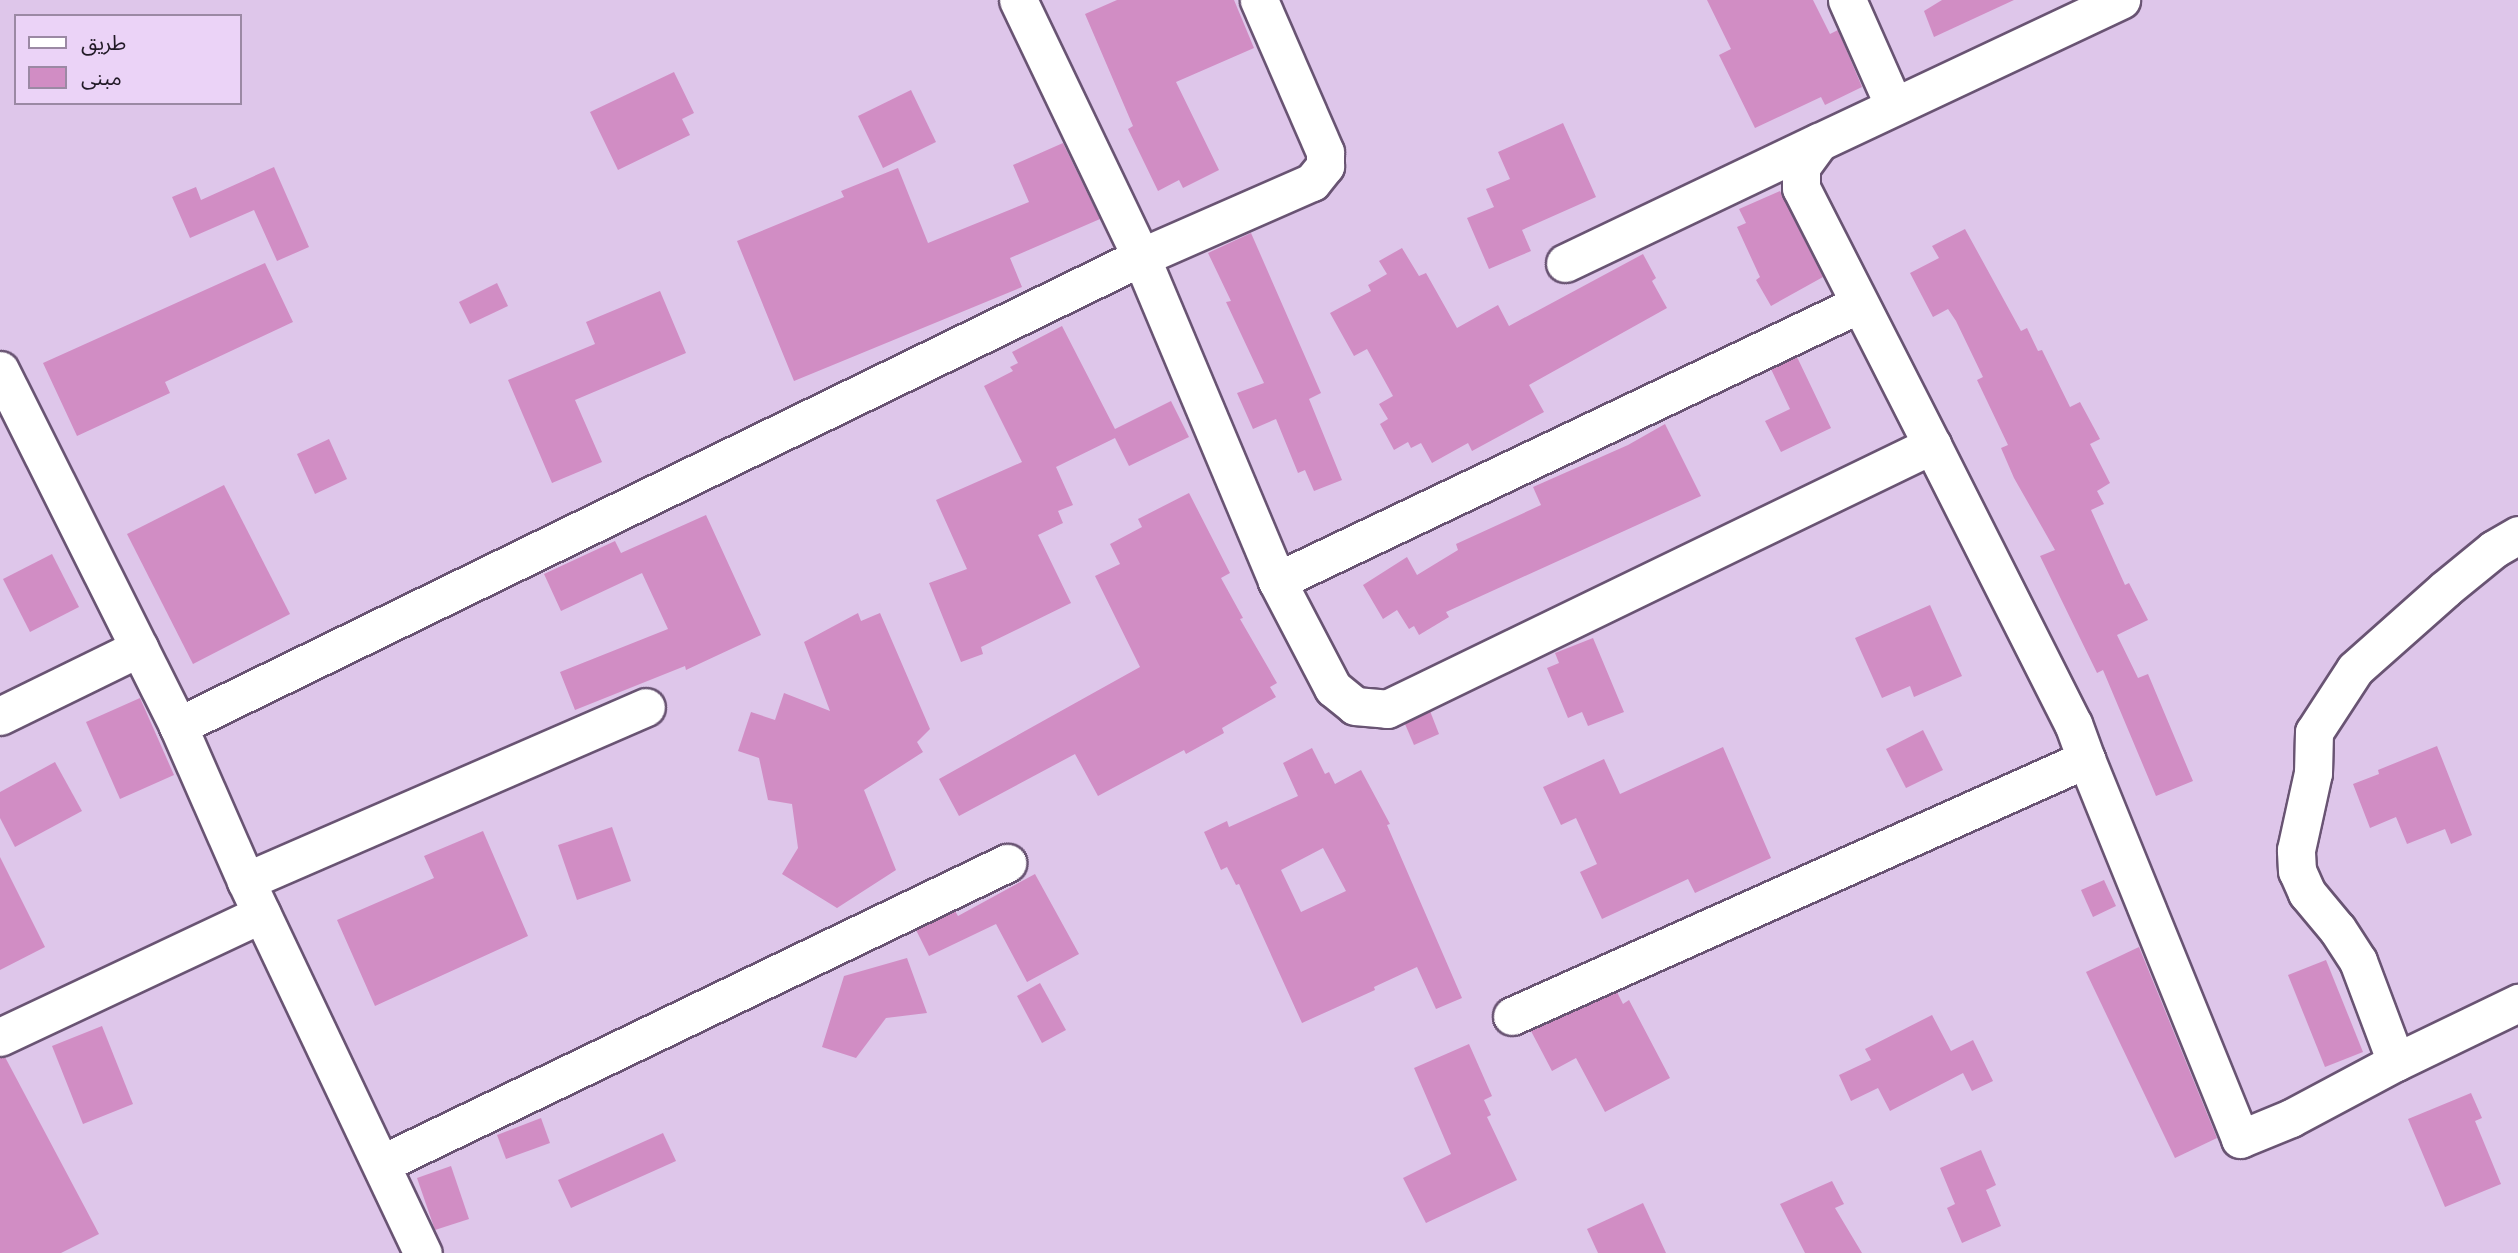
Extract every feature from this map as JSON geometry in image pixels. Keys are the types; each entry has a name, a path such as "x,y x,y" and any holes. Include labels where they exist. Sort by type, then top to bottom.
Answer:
{"street":[{"path":"1018,0 1141,257 1277,581 1333,688 1355,706 1387,709 1932,446"},
{"path":"178,726 1141,257 1312,183 1325,166 1325,152 1259,0"},
{"path":"1847,0 1894,107"},
{"path":"1565,263 2121,0"},
{"path":"1819,142 1801,167 1801,188 2073,724 2239,1139 2291,1118 2396,1062 2518,1003"},
{"path":"1277,581 1859,304"},
{"path":"1,376 178,726 261,914 423,1253"},
{"path":"2396,1062 2358,961 2337,929 2306,894 2297,871 2297,850 2313,773 2314,732 2356,669 2445,589 2494,549 2518,535"},
{"path":"0,716 139,648"},
{"path":"246,881 646,707"},
{"path":"1512,1016 2086,760"},
{"path":"381,1164 1007,863"},
{"path":"0,1037 261,914"}],"building":[{"path":"1117,0 1234,0 1254,48 1176,82 1219,170 1183,188 1179,180 1158,191 1128,129 1133,126 1085,14"},
{"path":"1707,0 1813,0 1830,34 1838,30 1862,87 1825,105 1821,97 1755,128 1719,55 1731,49"},
{"path":"1942,0 2014,0 1934,37 1924,11"},
{"path":"674,72 694,113 682,119 690,135 618,170 590,112"},
{"path":"911,90 936,142 883,168 858,116"},
{"path":"1563,123 1596,197 1522,230 1531,251 1489,269 1467,218 1494,207 1486,189 1510,179 1498,152"},
{"path":"1063,143 1100,219 1010,258 1022,287 794,381 737,241 844,197 841,191 898,168 928,243 1029,202 1013,165"},
{"path":"274,167 309,247 277,261 254,210 190,238 172,197 196,187 201,200"},
{"path":"1780,191 1823,277 1771,306 1756,280 1760,277 1737,227 1746,223 1739,209"},
{"path":"1965,229 2021,331 2027,328 2038,351 2042,350 2070,407 2080,402 2100,439 2090,444 2110,483 2097,491 2104,504 2091,510 2125,585 2129,583 2148,620 2117,635 2138,678 2148,674 2193,781 2156,796 2103,670 2097,673 2040,556 2055,550 2014,478 2001,448 2008,445 1977,380 1983,377 1948,309 1933,317 1910,273 1939,258 1932,246"},
{"path":"1251,233 1321,393 1309,399 1342,480 1314,491 1305,470 1298,473 1276,419 1253,429 1237,393 1264,383 1226,302 1231,301 1208,253"},
{"path":"1402,248 1419,276 1426,273 1457,328 1498,305 1509,326 1643,254 1656,278 1652,281 1667,308 1529,385 1544,412 1472,451 1468,443 1432,463 1421,443 1411,448 1408,442 1394,450 1380,424 1388,419 1379,404 1393,396 1367,349 1354,356 1330,313 1371,291 1368,285 1387,274 1379,261"},
{"path":"265,263 293,322 165,382 170,393 77,436 43,363"},
{"path":"497,283 508,306 470,324 459,302"},
{"path":"660,291 686,353 575,400 602,462 552,483 508,380 595,344 586,322"},
{"path":"1062,326 1115,429 1171,401 1189,437 1129,466 1115,438 1056,467 1073,505 1058,511 1063,523 1038,535 1071,603 981,647 983,654 961,662 929,583 967,569 936,500 1022,462 984,386 1013,371 1010,367 1018,363 1012,352"},
{"path":"1797,357 1831,428 1781,452 1765,421 1790,409 1771,369"},
{"path":"1665,424 1701,496 1446,612 1449,617 1419,635 1414,626 1409,629 1397,610 1383,619 1363,585 1407,557 1417,575 1458,550 1456,544 1541,505 1533,487 1628,445"},
{"path":"329,439 347,479 315,494 297,454"},
{"path":"224,485 290,614 193,664 127,534"},
{"path":"1189,493 1230,573 1221,578 1243,618 1240,619 1277,683 1270,687 1276,697 1222,728 1224,733 1186,754 1184,750 1098,796 1075,754 959,816 939,779 1140,667 1095,576 1120,564 1110,544 1142,527 1138,519"},
{"path":"706,515 761,635 686,670 685,666 575,710 560,672 668,629 642,573 561,611 544,574 615,541 621,553"},
{"path":"52,554 79,607 30,632 3,579"},
{"path":"1930,605 1962,676 1914,697 1910,686 1882,698 1855,638"},
{"path":"858,613 861,621 880,613 930,729 917,742 923,752 864,790 896,870 837,908 782,874 798,848 792,804 768,800 759,758 738,751 751,712 775,720 784,693 830,711 804,642"},
{"path":"1593,638 1624,712 1588,726 1582,712 1568,718 1547,668 1559,663 1555,653"},
{"path":"140,698 174,775 120,799 86,722"},
{"path":"1430,711 1439,734 1414,745 1405,724"},
{"path":"1923,730 1943,770 1906,788 1886,749"},
{"path":"2437,746 2472,835 2451,844 2445,829 2407,844 2396,817 2370,828 2353,784 2379,774 2378,770"},
{"path":"1723,747 1771,858 1695,893 1688,879 1602,919 1580,872 1597,864 1576,818 1561,825 1543,787 1604,759 1620,794"},
{"path":"1312,748 1325,774 1329,772 1335,784 1361,770 1390,824 1387,825 1462,998 1436,1009 1417,967 1374,987 1375,990 1302,1023 1239,884 1236,885 1227,867 1221,870 1204,832 1227,821 1229,827 1298,796 1283,763","holes":["1323,848 1346,891 1301,912 1281,870"]},
{"path":"55,762 82,811 15,847 0,818 0,792"},
{"path":"612,827 631,881 577,900 558,845"},
{"path":"483,831 528,936 375,1006 337,920 434,878 424,856"},
{"path":"0,857 45,947 0,970"},
{"path":"1035,874 1079,954 1027,982 996,924 929,956 916,930 955,911 958,916"},
{"path":"2104,880 2116,906 2093,917 2081,890"},
{"path":"2139,947 2217,1138 2175,1158 2086,972"},
{"path":"907,958 927,1013 886,1018 856,1058 822,1047 844,976"},
{"path":"2326,960 2363,1052 2325,1067 2288,975"},
{"path":"1040,983 1066,1030 1042,1043 1017,996"},
{"path":"1617,992 1623,1004 1629,1000 1670,1078 1605,1112 1576,1058 1552,1071 1531,1031"},
{"path":"1932,1015 1951,1051 1973,1040 1993,1081 1972,1091 1963,1073 1890,1111 1878,1088 1851,1101 1839,1075 1871,1060 1865,1049"},
{"path":"102,1026 133,1104 83,1124 52,1046"},
{"path":"1469,1044 1492,1096 1484,1100 1491,1115 1487,1117 1517,1180 1426,1223 1403,1178 1451,1154 1414,1068"},
{"path":"5,1057 99,1234 61,1253 0,1253 0,1058"},
{"path":"2471,1093 2482,1118 2475,1121 2501,1184 2445,1207 2408,1119"},
{"path":"541,1118 550,1143 506,1159 497,1135"},
{"path":"663,1133 676,1161 571,1208 558,1180"},
{"path":"1981,1150 1996,1185 1986,1190 2001,1226 1962,1243 1947,1208 1955,1204 1940,1168"},
{"path":"451,1166 469,1219 435,1230 417,1178"},
{"path":"1832,1181 1844,1204 1835,1208 1862,1253 1805,1253 1780,1204"},
{"path":"1643,1203 1666,1253 1598,1253 1587,1229"}]}
